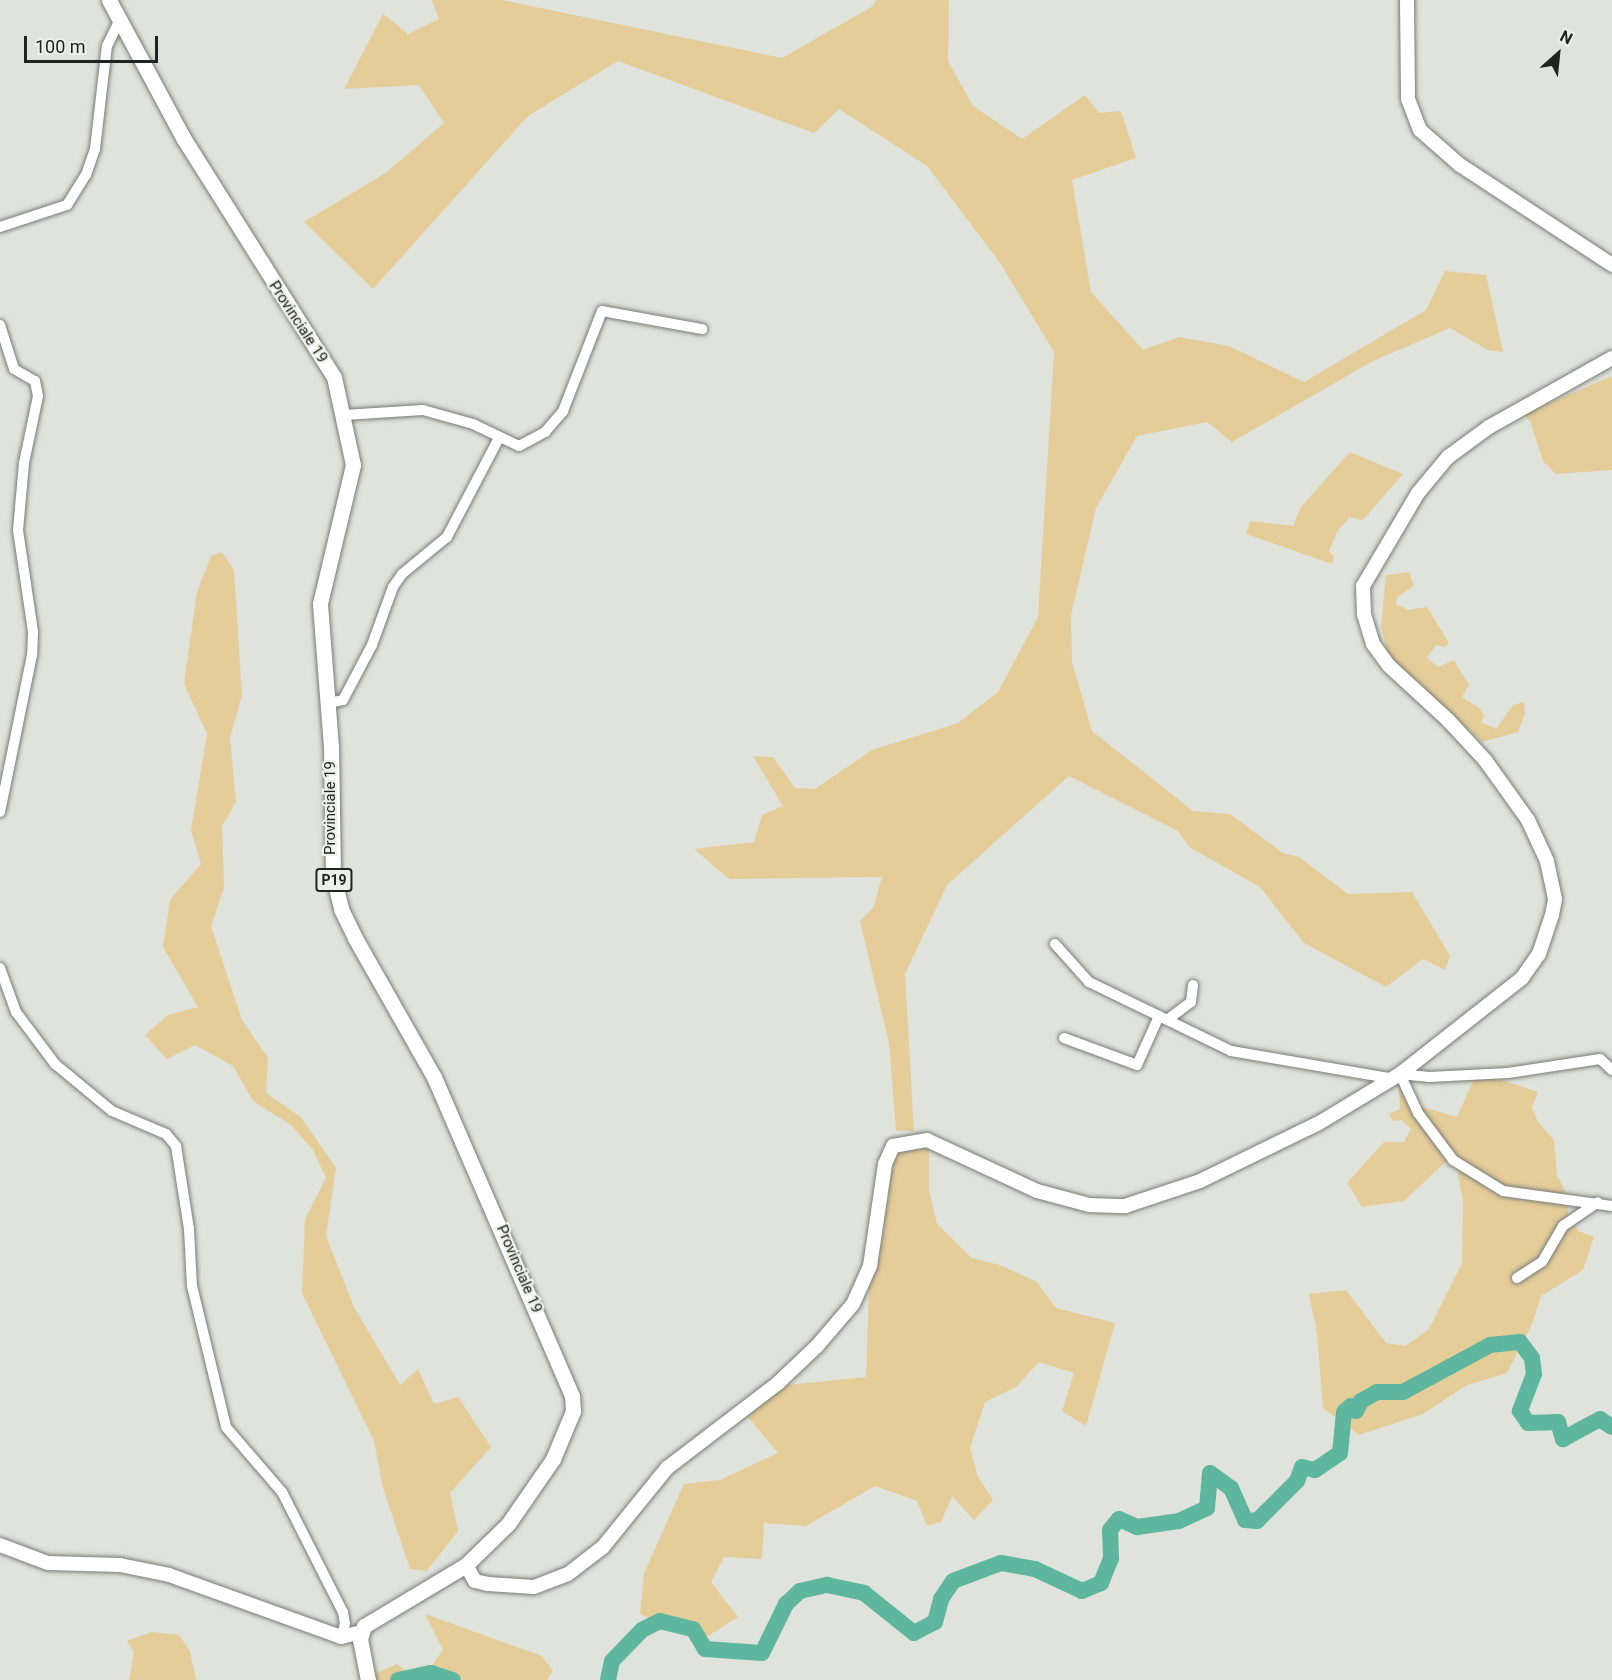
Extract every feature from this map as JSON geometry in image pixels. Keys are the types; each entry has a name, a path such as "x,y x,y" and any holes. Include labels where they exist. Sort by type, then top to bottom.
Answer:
{"main road":[{"name":"Provinciale 19","path":"109,0 184,139 334,377 344,415 352,475 327,563 320,604 333,786 330,852 341,909 434,1077 572,1396 573,1411 564,1437 540,1481 508,1524 466,1565 369,1621 361,1632"},
{"path":"361,1632 368,1680"}],"street":[{"path":"1407,0 1408,99 1419,130 1460,165 1612,266"},
{"path":"0,227 67,205 86,175 95,149 107,46 120,19"},
{"path":"344,415 423,410 473,424 519,446 556,422 570,396 602,310 702,329"},
{"path":"0,325 14,369"},
{"path":"466,1565 475,1581 488,1584 534,1587 568,1574 603,1547 667,1468 778,1383 817,1346 853,1304 870,1266 885,1164 893,1146 927,1140 1037,1191 1089,1205 1125,1206 1235,1166 1319,1123 1394,1076 1522,978 1543,944 1555,899 1539,841 1511,795 1468,740 1389,666 1373,644 1364,614 1363,586 1418,493 1448,457 1490,427 1612,358"},
{"path":"0,367 14,369 32,379 38,387 24,464 18,530 33,632 24,702 0,812"},
{"path":"328,703 343,700 372,645 393,587 402,574 447,537 500,438"},
{"path":"1055,944 1080,977 1242,1055 1297,1060 1394,1076 1429,1077 1508,1072 1600,1059 1612,1071"},
{"path":"0,968 16,1012 55,1064 112,1110 166,1134 176,1146 189,1228 192,1286 226,1427 285,1498 343,1612 345,1624 341,1637"},
{"path":"1064,1038 1137,1065 1163,1018 1191,1002 1193,985"},
{"path":"1394,1076 1453,1160 1503,1191 1598,1202 1612,1206"},
{"path":"1517,1278 1542,1262 1563,1226 1598,1202"},
{"path":"0,1545 48,1563 120,1564 169,1575 341,1637 361,1632"}],"shaded area":[{"path":"432,0 502,0 782,58 873,6 876,0 949,0 948,61 973,106 1022,139 1085,95 1099,113 1121,111 1136,158 1072,180 1091,292 1143,350 1179,337 1229,346 1304,382 1426,310 1445,271 1486,275 1503,352 1488,350 1450,328 1373,361 1232,442 1207,422 1137,436 1096,508 1071,615 1072,662 1092,731 1193,811 1230,814 1283,853 1299,857 1348,894 1412,892 1450,956 1445,970 1423,959 1386,987 1304,943 1260,887 1189,847 1178,831 1069,776 947,885 905,974 914,1131 896,1131 889,1043 860,921 873,908 882,877 729,879 694,849 754,842 762,815 783,806 753,756 773,757 795,788 815,789 872,750 958,723 998,692 1038,617 1054,352 1000,263 927,166 839,109 814,133 618,61 528,116 373,289 304,222 387,172 444,123 419,85 344,89 383,14 408,34 439,19"},
{"path":"1612,376 1612,470 1556,474 1543,461 1530,421 1524,414"},
{"path":"1350,452 1403,474 1363,520 1350,517 1338,530 1329,551 1334,556 1332,564 1246,534 1250,521 1293,526 1301,507"},
{"path":"222,552 234,570 242,695 230,738 236,802 222,826 224,887 211,926 242,1020 268,1058 266,1093 301,1117 336,1168 326,1236 354,1307 400,1385 418,1369 434,1404 458,1397 491,1447 450,1493 458,1531 427,1571 410,1569 383,1488 374,1441 302,1293 305,1219 326,1178 313,1150 291,1125 253,1101 233,1066 195,1045 167,1059 145,1035 168,1015 198,1007 163,947 170,900 201,864 191,830 207,734 184,684 197,592 211,556"},
{"path":"1409,572 1414,586 1397,597 1396,604 1408,610 1427,607 1449,643 1445,647 1436,645 1427,658 1438,667 1454,660 1469,685 1462,697 1479,708 1484,715 1481,722 1496,729 1513,705 1524,702 1525,714 1518,732 1482,742 1388,656 1381,626 1386,575"},
{"path":"1477,1072 1538,1092 1532,1107 1538,1122 1554,1140 1557,1175 1566,1193 1569,1218 1579,1231 1594,1237 1583,1270 1541,1296 1532,1324 1507,1373 1467,1385 1423,1414 1359,1435 1323,1408 1317,1334 1309,1294 1346,1290 1386,1343 1405,1346 1429,1329 1462,1263 1463,1202 1454,1154 1404,1201 1362,1207 1347,1183 1384,1142 1404,1142 1411,1129 1401,1120 1393,1121 1389,1114 1400,1109 1399,1088 1415,1105 1457,1117"},
{"path":"909,1145 929,1148 929,1190 937,1224 972,1258 1000,1265 1037,1282 1056,1308 1115,1323 1086,1426 1062,1411 1074,1373 1039,1362 1016,1387 985,1402 970,1448 978,1477 993,1500 974,1520 952,1496 941,1522 927,1526 917,1501 875,1486 806,1526 764,1523 762,1559 724,1557 711,1582 738,1617 708,1636 674,1631 640,1614 644,1573 684,1484 720,1480 778,1453 747,1416 767,1392 777,1386 866,1377 869,1288 882,1242 895,1151"},
{"path":"425,1614 542,1656 553,1671 547,1680 371,1680 370,1676 397,1664 413,1676 430,1668 443,1650"},
{"path":"152,1632 179,1635 190,1651 196,1680 129,1680 134,1652 127,1641"}],"waterway":[{"path":"608,1680 612,1661 642,1630 660,1621 693,1629 705,1649 762,1653 786,1604 800,1591 827,1585 864,1593 914,1633 935,1622 941,1599 953,1581 1001,1563 1035,1569 1082,1591 1101,1583 1111,1558 1110,1530 1119,1519 1137,1527 1179,1521 1207,1508 1210,1473 1231,1488 1245,1520 1257,1521 1297,1481 1302,1467 1315,1470 1340,1453 1344,1412 1351,1406 1356,1411 1361,1401 1377,1392 1403,1392 1490,1345 1520,1342 1532,1358 1534,1374 1520,1411 1528,1423 1558,1422 1563,1439 1600,1419 1612,1427"},
{"path":"398,1680 431,1673 453,1680"}]}
